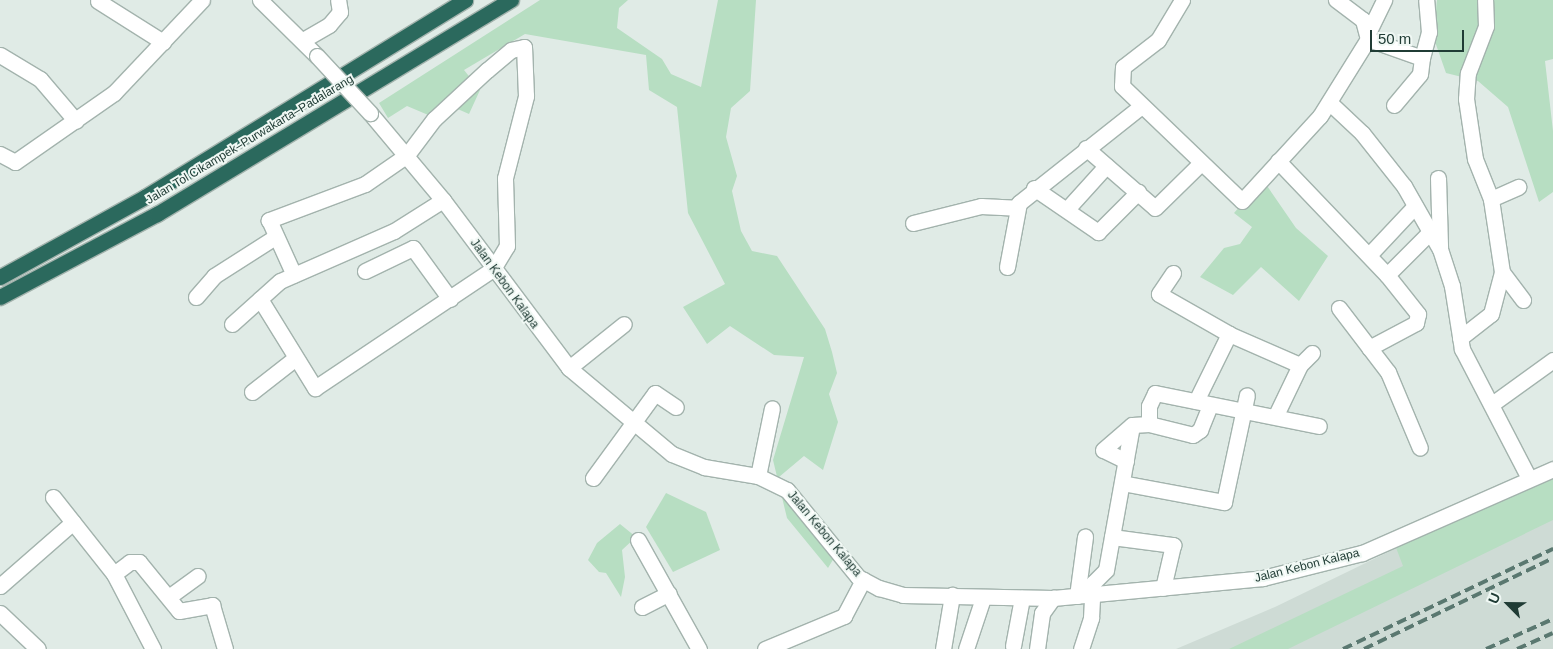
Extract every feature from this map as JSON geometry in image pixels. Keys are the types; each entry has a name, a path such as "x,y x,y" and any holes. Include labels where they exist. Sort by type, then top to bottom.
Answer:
{"highway":[{"name":"Jalan Tol Cikampek–Purwakarta–Padalarang","path":"0,277 145,197 465,0"},
{"name":"Jalan Tol Cikampek–Purwakarta–Padalarang","path":"0,297 157,214 511,0"}],"street":[{"path":"0,154 15,162 114,93 202,0"},
{"name":"Jalan Kebon Kalapa","path":"260,0 303,40 407,154 569,368 634,424 681,459 758,476 787,490 863,580 903,594 983,598 1053,598 1263,578 1335,562 1553,469"},
{"path":"303,40 329,25 340,12 338,0"},
{"path":"1182,0 1158,40 1121,72 1122,86 1140,107 1242,201 1330,103 1368,36 1384,0"},
{"path":"1336,0 1362,20 1368,36 1422,58"},
{"path":"1394,106 1420,74 1422,58 1430,32 1426,0"},
{"path":"1460,338 1491,314 1502,272 1491,198 1475,159 1466,99 1468,73 1486,26 1485,0"},
{"path":"98,1 163,42"},
{"path":"260,299 293,360 310,386 319,387 493,269 507,246 505,178 526,96 524,46 511,50 487,70 434,119 407,154 365,184 270,219 268,224 294,275"},
{"path":"0,55 40,79 76,121"},
{"path":"1330,103 1362,133 1415,206 1440,249 1452,286 1460,338 1529,478"},
{"path":"1007,267 1016,208 1034,188 1140,107"},
{"path":"1086,148 1155,208 1201,163"},
{"path":"1278,161 1387,275 1418,318 1369,348"},
{"path":"1068,208 1106,166"},
{"path":"1438,178 1440,249"},
{"path":"1491,198 1518,187"},
{"path":"1034,188 1068,208 1098,232 1138,192"},
{"path":"232,324 260,299 294,275 394,231 443,200"},
{"path":"912,223 981,206 1016,208"},
{"path":"1369,255 1415,206"},
{"path":"1387,275 1430,232"},
{"path":"196,297 214,276 275,237"},
{"path":"366,271 413,248 450,299"},
{"path":"1502,272 1523,300"},
{"path":"1173,273 1159,294 1229,334 1300,365"},
{"path":"1339,308 1398,390 1420,448"},
{"path":"569,368 624,324"},
{"path":"1126,461 1103,450 1132,425 1150,424 1193,435 1200,430 1203,403 1229,334"},
{"path":"1276,415 1300,365 1312,353"},
{"path":"252,392 293,360"},
{"path":"1492,404 1553,360"},
{"path":"1150,424 1149,406 1155,392 1203,403 1245,403 1276,415 1319,426"},
{"path":"593,478 656,393 676,407"},
{"path":"1122,483 1224,502 1245,403"},
{"path":"758,476 772,408"},
{"path":"1084,596 1093,583 1105,572 1132,425"},
{"path":"53,497 114,574 153,649"},
{"path":"0,586 74,522"},
{"path":"1081,649 1091,618 1084,596 1085,537"},
{"path":"1112,537 1173,544 1163,588"},
{"path":"638,540 700,649"},
{"path":"114,574 130,562 140,562 184,612 212,605 225,649"},
{"path":"170,596 198,576"},
{"path":"766,649 844,616 863,580"},
{"path":"642,607 669,593"},
{"path":"943,649 952,595"},
{"path":"966,649 983,598"},
{"path":"1013,646 1022,598"},
{"path":"1037,649 1042,613 1053,598"},
{"path":"0,613 38,649"}],"shaded area":[{"path":"1553,472 1553,649 1176,649 1275,607"}],"green space":[{"path":"540,0 628,0 619,8 617,28 662,59 671,74 701,87 718,0 756,0 750,91 731,108 726,137 737,176 732,191 741,231 752,251 777,256 825,329 832,352 837,373 829,394 838,422 823,470 804,456 779,477 837,553 828,568 787,518 773,460 804,357 774,355 730,326 707,344 683,307 725,284 688,213 677,107 649,90 646,55 525,34 464,70 480,90 469,114 444,103 433,117 407,106 388,118 379,103"},
{"path":"1437,0 1553,0 1553,59 1545,61 1553,131 1553,192 1539,202 1508,107 1478,81 1446,73 1433,36"},
{"path":"1263,180 1296,228 1328,256 1299,301 1261,267 1233,295 1200,277 1224,248 1240,244 1252,227 1234,213"},
{"path":"1553,475 1553,520 1288,649 1229,649 1403,566 1395,545"},
{"path":"666,493 706,512 720,550 673,572 646,527"},
{"path":"620,524 636,537 622,550 625,577 621,597 606,573 599,572 588,560 597,543"}],"railway":[{"path":"1343,649 1553,549"},
{"path":"1364,649 1553,558"},
{"path":"1486,649 1553,619"},
{"path":"1517,649 1553,633"}]}
